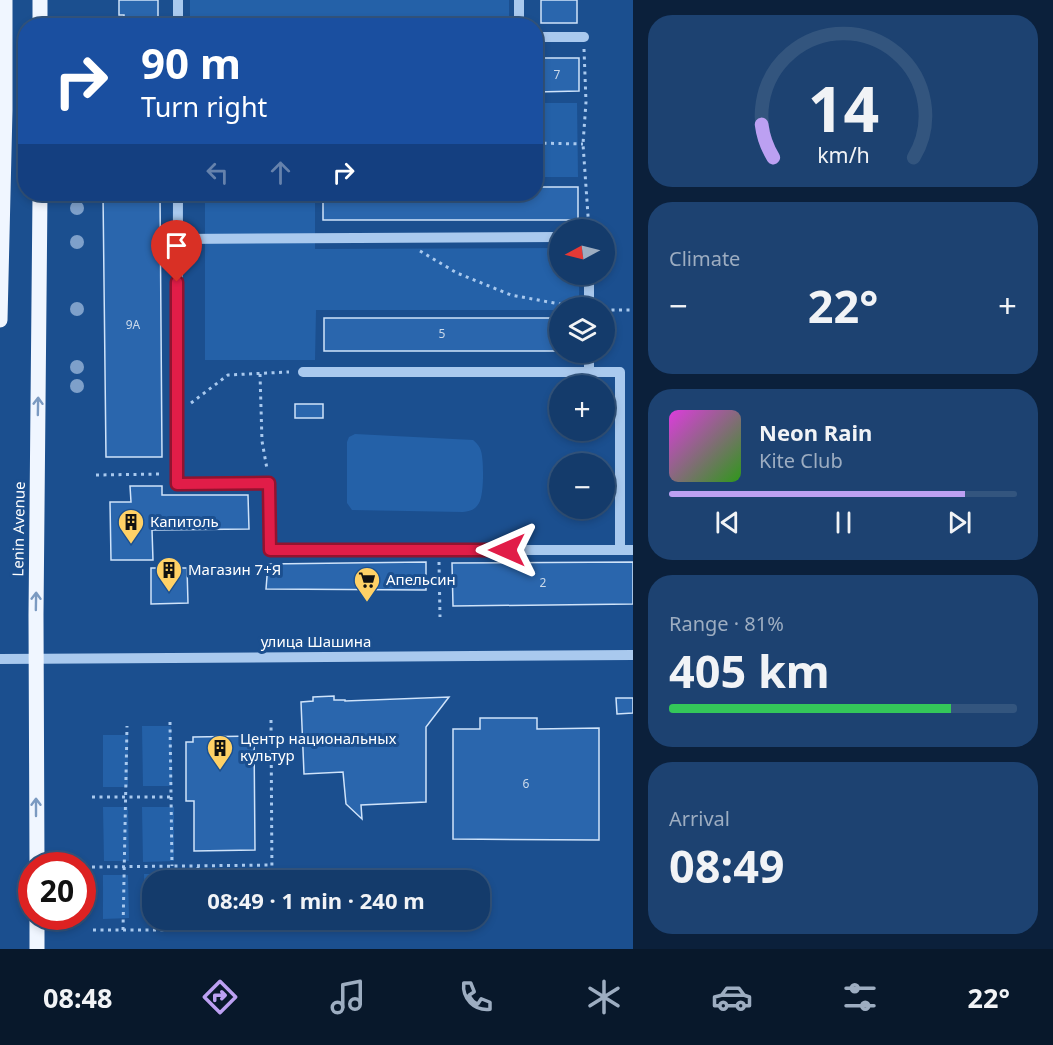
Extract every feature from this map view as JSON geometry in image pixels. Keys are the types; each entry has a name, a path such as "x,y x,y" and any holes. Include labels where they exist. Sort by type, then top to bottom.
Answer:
{"main road":[{"path":"0,320 5,0"},
{"path":"40,0 40,18"},
{"name":"Lenin Avenue","path":"36,852 40,201"},
{"path":"37,930 37,949"}],"street":[{"path":"178,0 178,18"},
{"path":"519,0 519,18"},
{"path":"543,37 584,37"},
{"path":"178,201 177,484 269,483 270,550 633,550"},
{"path":"177,238 549,237"},
{"path":"589,363 589,371"},
{"path":"303,372 620,372 620,550"},
{"name":"улица Шашина","path":"0,659 633,655"}],"path":[{"path":"584,37 586,102 583,144 588,219"},
{"path":"543,143 583,144"},
{"path":"400,238 457,273 511,296 549,303"},
{"path":"615,310 633,310"},
{"path":"177,414 228,375 303,372"},
{"path":"260,374 262,441 269,483"},
{"path":"96,475 177,474"},
{"path":"440,550 440,617"},
{"path":"271,720 272,870"},
{"path":"170,723 172,866"},
{"path":"123,930 127,726"},
{"path":"92,797 171,797"},
{"path":"96,867 272,865"},
{"path":"96,930 142,930"}],"shaded area":[{"path":"190,0 509,0 509,18 190,18"},
{"path":"543,103 577,103 578,177 543,177"},
{"path":"205,201 315,201 315,249 549,248 549,285 579,285 579,297 549,297 549,310 316,310 315,360 205,360"},
{"path":"355,434 473,440 480,448 483,462 483,486 479,503 472,510 463,512 352,510 347,503 347,442 349,437"},
{"path":"142,726 171,726 172,786 143,786"},
{"path":"103,735 128,735 128,787 103,787"},
{"path":"103,807 128,807 129,861 104,861"},
{"path":"142,807 174,807 174,861 143,862"},
{"path":"103,875 128,875 129,918 103,919"}],"building":[{"path":"119,0 158,0 158,18 124,18 124,15 119,15"},
{"path":"541,0 577,0 577,23 543,23 543,18 541,18"},
{"path":"543,58 579,58 579,91 543,92"},
{"path":"543,187 578,187 578,219 323,220 323,201 543,201"},
{"path":"103,201 160,201 162,457 106,457"},
{"path":"324,318 549,318 549,351 324,351"},
{"path":"295,404 323,404 323,418 295,418"},
{"path":"130,486 162,486 162,495 248,495 249,529 152,530 153,560 111,560 110,502 131,502"},
{"path":"426,562 426,590 266,589 268,564"},
{"path":"633,562 633,604 453,606 452,563"},
{"name":"Магазин 7+Я","path":"151,568 187,568 188,603 151,604"},
{"path":"334,696 334,700 345,701 449,697 426,727 426,802 361,805 362,819 346,804 343,772 304,774 301,702 313,701 313,697"},
{"path":"616,698 633,698 633,713 617,714"},
{"path":"480,718 537,718 537,729 599,728 599,840 453,839 453,729 480,729"},
{"name":"Центр национальных культур","path":"254,736 255,850 194,851 194,801 186,801 186,742 193,742 193,737"}],"place":[{"name":"Капитоль","path":"131,545"},
{"name":"Магазин 7+Я","path":"169,593"},
{"name":"Апельсин","path":"367,603"},
{"name":"Центр национальных культур","path":"220,771"}],"route":[{"path":"177,282 177,484 269,483 270,550 507,550"}]}
